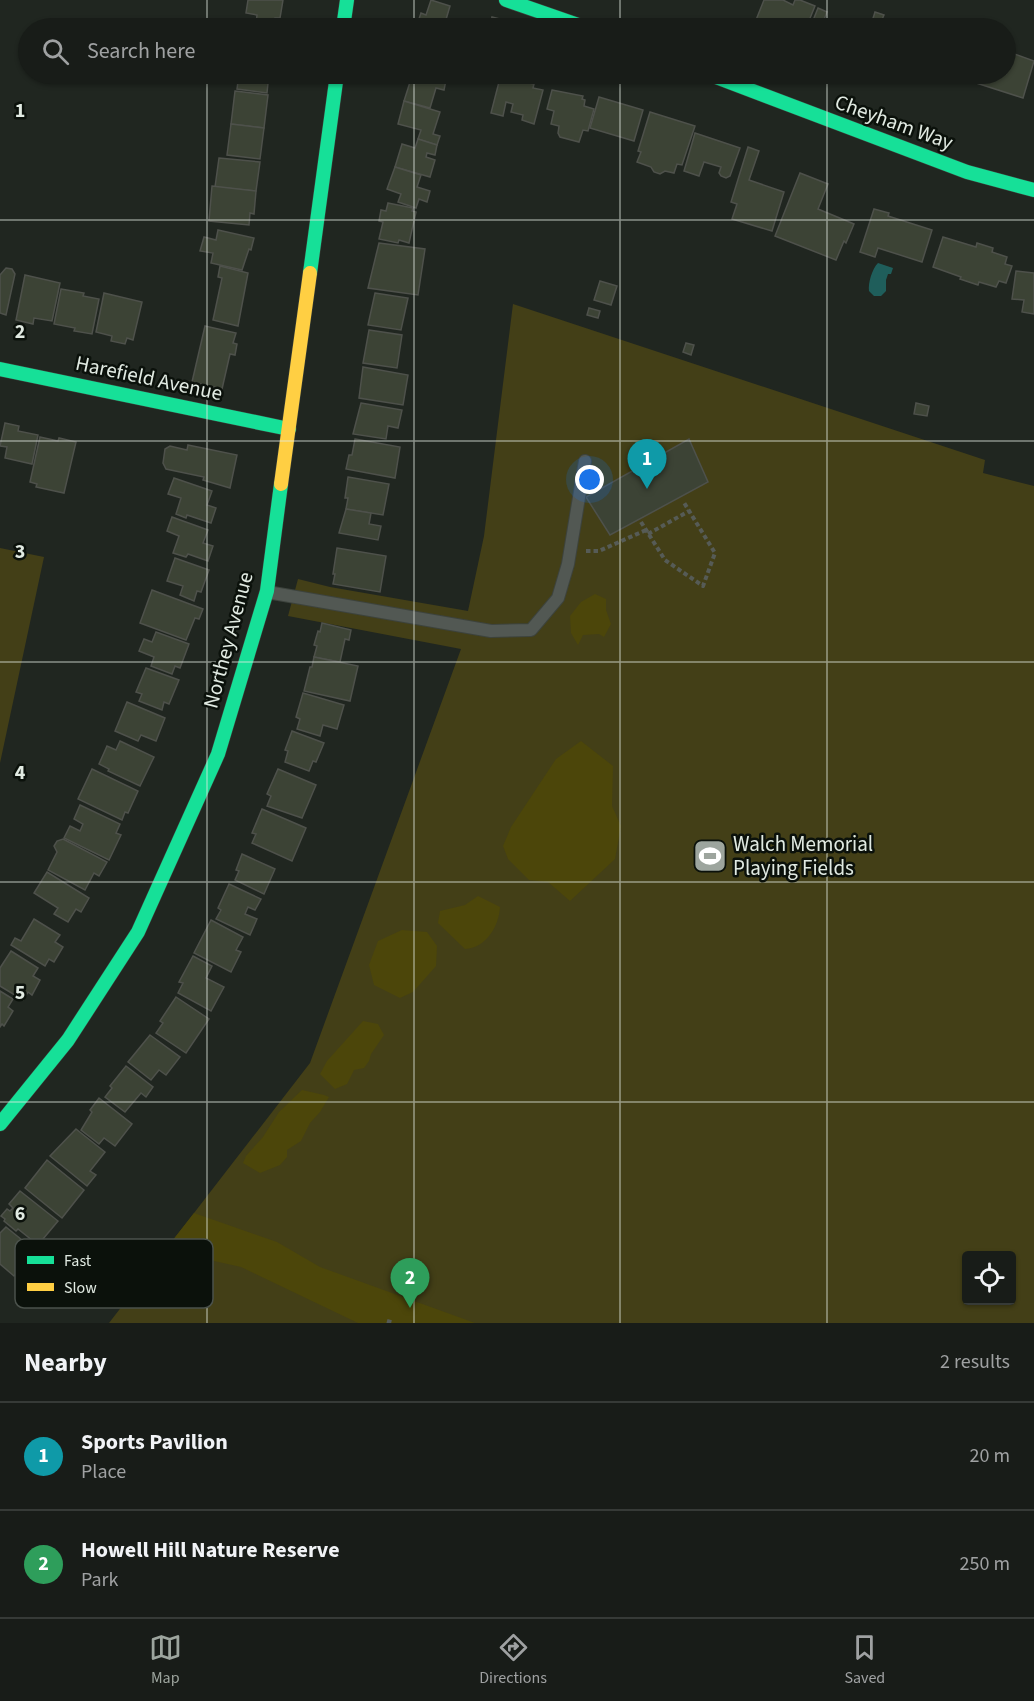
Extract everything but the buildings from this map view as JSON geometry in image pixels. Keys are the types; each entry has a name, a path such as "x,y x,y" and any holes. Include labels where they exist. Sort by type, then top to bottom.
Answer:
{"street":[{"path":"344,18 347,0"},
{"path":"506,0 558,18"},
{"name":"Northey Avenue","path":"0,1124 68,1040 138,932 218,754 267,591 336,84"},
{"name":"Cheyham Way","path":"734,84 967,172 1034,190"},
{"name":"Harefield Avenue","path":"0,369 289,429"}],"lane":[{"path":"267,591 491,631 531,630 558,598 570,550 585,461"}],"path":[{"path":"641,522 665,560 703,586 716,554 683,501"},
{"path":"570,550 599,551 647,532 689,511"},
{"path":"387,1321 394,1323"}],"shaded area":[{"name":"Walch Memorial Playing Fields","path":"513,304 985,460 983,473 1034,486 1034,1323 109,1323 121,1308 213,1308 213,1239 174,1239 310,1063 461,649 288,616 298,579 330,587 468,611 484,536"},
{"path":"0,548 44,557 0,763"},
{"path":"595,594 606,599 606,610 611,624 604,637 599,634 583,635 578,645 571,633 570,616 581,602"},
{"path":"581,741 613,766 612,806 621,826 615,859 570,901 548,882 529,880 508,859 503,846 511,827 556,759"},
{"path":"478,896 500,907 499,914 490,935 479,945 465,949 438,923 440,911 465,905"},
{"path":"402,930 427,932 437,946 436,966 413,992 400,998 374,985 369,965 378,941"},
{"path":"363,1021 378,1024 384,1035 364,1068 354,1070 347,1084 335,1089 320,1074 327,1061"},
{"path":"302,1090 329,1097 310,1123 301,1141 287,1150 287,1157 280,1165 260,1173 243,1163 279,1112"},
{"path":"194,1213 277,1242 320,1267 475,1323 358,1323 241,1267 213,1261 213,1239 174,1239"}],"water":[{"path":"878,263 893,268 886,280 886,291 881,296 874,296 869,291 869,284 872,272"}],"traffic: fast":[{"path":"344,18 347,0"},
{"path":"506,0 558,18"},
{"path":"310,273 336,84"},
{"path":"734,84 967,172 1034,190"},
{"path":"0,369 289,429"},
{"path":"0,1124 68,1040 138,932 218,754 267,591 281,484"}],"traffic: slow":[{"path":"281,484 310,273"}],"place":[{"name":"Sports Pavilion","path":"647,489"},
{"name":"Walch Memorial Playing Fields","path":"710,856"},
{"name":"Howell Hill Nature Reserve","path":"410,1308"}]}
